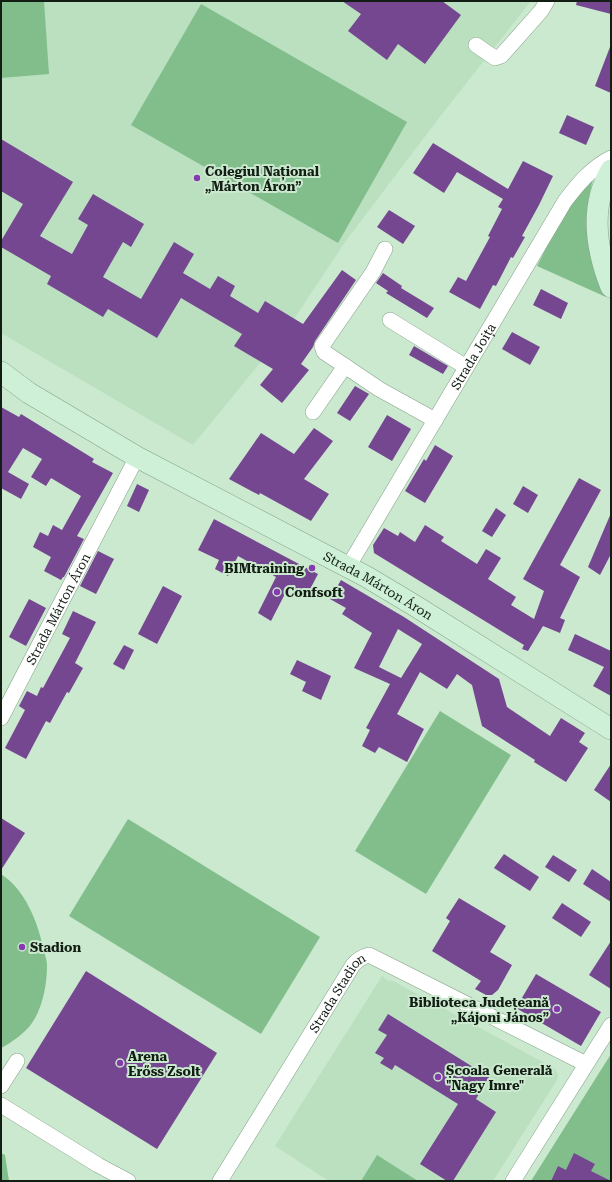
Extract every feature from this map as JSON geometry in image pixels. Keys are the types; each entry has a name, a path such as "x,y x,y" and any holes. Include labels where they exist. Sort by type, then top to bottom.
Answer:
{"main road":[{"path":"611,170 601,192 597,215 597,239 602,261 611,286"},
{"name":"Strada Márton Áron","path":"1,372 29,392 136,457 348,567 424,611 611,729"},
{"name":"Strada Márton Áron","path":"1,383 29,392"}],"street":[{"path":"476,45 495,58 501,56 541,11 547,1"},
{"name":"Strada Joița","path":"348,567 565,201 581,180 600,164 611,158"},
{"path":"385,249 373,272 322,346 324,352 345,366 379,388 435,420"},
{"path":"390,320 466,368"},
{"path":"313,412 345,366"},
{"name":"Strada Márton Áron","path":"1,718 7,692 136,457"},
{"name":"Strada Stadion","path":"220,1181 353,965 364,956 369,956 397,969 586,1064"},
{"path":"513,1181 611,1025"},
{"path":"1,1086 17,1061"},
{"path":"1,1105 91,1161 128,1181"}],"shaded area":[{"name":"Colegiul Național „Márton Áron”","path":"1,1 531,1 442,114 345,242 286,331 193,445 1,333"},
{"path":"1,1 44,1 49,74 1,78"},
{"path":"201,4 407,122 338,243 131,125"},
{"path":"593,179 588,201 589,236 606,297 537,266 561,219 575,197"},
{"path":"440,711 511,755 426,894 355,851"},
{"path":"128,819 320,937 261,1034 69,916"},
{"name":"Stadion","path":"1,874 17,888 29,906 37,926 47,965 44,995 36,1017 22,1034 1,1048"},
{"name":"Școala Generală \"Nagy Imre\"","path":"382,976 390,982 391,980 554,1068 558,1075 557,1080 493,1181 329,1181 275,1146"},
{"path":"611,1054 611,1181 531,1181"},
{"path":"1,1153 5,1155 9,1181 1,1181"},
{"path":"377,1155 418,1181 361,1181"}],"building":[{"path":"342,1 442,1 461,15 425,64 398,44 387,60 348,31 361,14"},
{"path":"577,1 611,1 611,14 576,5"},
{"path":"611,47 611,93 595,86"},
{"path":"567,115 594,127 586,145 559,133"},
{"path":"1,139 73,182 40,236 72,254 88,225 78,219 93,194 144,224 131,247 123,242 103,277 141,299 174,242 194,254 183,273 210,289 218,276 235,286 230,296 258,313 265,301 303,324 342,270 356,280 301,364 309,370 282,403 260,385 273,369 234,346 242,334 181,298 157,338 108,309 103,317 47,284 51,276 1,247 1,241 23,204 1,191"},
{"path":"433,143 508,189 523,161 553,176 522,236 525,237 513,258 511,257 496,286 493,285 480,309 449,292 458,277 466,281 490,237 488,236 502,209 498,207 503,199 457,172 444,193 413,173"},
{"path":"389,210 415,226 403,244 377,227"},
{"path":"383,273 402,286 401,288 434,308 427,318 386,293 388,291 376,283"},
{"path":"541,289 568,303 561,319 533,305"},
{"path":"512,332 540,347 530,365 502,349"},
{"path":"414,346 448,366 443,374 409,355"},
{"path":"355,386 369,394 350,421 337,413"},
{"path":"1,407 19,417 21,414 94,459 92,462 113,473 77,536 84,539 61,580 44,571 51,557 33,547 40,532 48,536 53,525 62,530 81,496 51,478 46,486 31,477 42,459 23,448 8,472 29,484 21,499 1,488"},
{"path":"387,415 411,429 392,461 368,447"},
{"path":"314,428 333,441 304,479 329,494 311,521 260,493 259,495 229,479 261,433 294,454"},
{"path":"435,445 453,456 425,503 405,491 424,459 426,461"},
{"path":"579,478 601,490 560,565 580,577 560,618 565,620 560,633 543,626 528,651 522,649 524,645 374,553 373,545 384,528 398,536 400,532 415,542 425,525 444,537 441,541 477,564 486,549 501,558 488,579 516,597 511,605 534,619 544,591 523,579"},
{"path":"137,484 149,490 139,512 127,506"},
{"path":"523,486 538,495 528,513 513,504"},
{"path":"496,508 506,515 492,537 482,531"},
{"path":"611,513 611,554 600,575 588,567"},
{"path":"214,519 318,574 306,597 288,588 271,621 258,613 276,577 238,556 228,576 215,569 219,560 198,550"},
{"path":"98,551 114,559 96,594 80,586"},
{"path":"341,580 404,617 499,679 507,707 550,736 561,718 585,733 579,742 588,748 566,782 482,726 472,685 457,674 447,689 420,672 397,714 424,729 407,762 379,747 375,753 362,746 370,730 366,728 390,684 354,668 372,633 342,614 346,608 330,599","holes":["398,629 422,644 401,678 379,667"]},
{"path":"163,586 182,596 157,644 138,634"},
{"path":"29,599 46,608 26,646 9,637"},
{"path":"73,611 96,622 75,663 83,668 69,693 67,692 50,723 46,721 26,759 5,748 25,710 19,706 27,691 37,696 41,687 43,688 70,638 62,634"},
{"path":"575,634 611,651 611,696 593,686 604,667 568,650"},
{"path":"124,645 134,650 124,670 113,664"},
{"path":"297,660 331,676 321,700 302,691 306,682 290,674"},
{"path":"611,764 611,802 594,790"},
{"path":"1,818 25,833 1,870"},
{"path":"504,854 539,877 530,891 494,868"},
{"path":"553,855 577,870 569,882 545,867"},
{"path":"592,869 611,882 611,902 583,884"},
{"path":"459,898 506,926 490,952 512,965 498,990 492,995 486,995 475,989 481,981 432,951 450,921 446,918"},
{"path":"562,903 591,922 581,937 552,918"},
{"path":"611,941 611,989 589,975"},
{"name":"Arena Erőss Zsolt","path":"86,971 217,1053 157,1149 26,1068"},
{"name":"Biblioteca Județeană „Kájoni János”","path":"536,974 601,1012 581,1046 516,1008"},
{"path":"388,1014 489,1077 476,1099 496,1112 453,1181 447,1181 420,1164 458,1104 395,1065 392,1070 380,1063 384,1058 375,1053 387,1035 378,1030"},
{"path":"574,1153 595,1164 591,1171 611,1181 551,1181 558,1166 566,1170"}],"place":[{"name":"Colegiul Național „Márton Áron”","path":"197,178"},
{"name":"BIMtraining","path":"312,568"},
{"name":"Confsoft","path":"277,592"},
{"name":"Stadion","path":"22,947"},
{"name":"Biblioteca Județeană „Kájoni János”","path":"557,1009"},
{"name":"Arena Erőss Zsolt","path":"120,1063"},
{"name":"Școala Generală \"Nagy Imre\"","path":"438,1077"}]}
